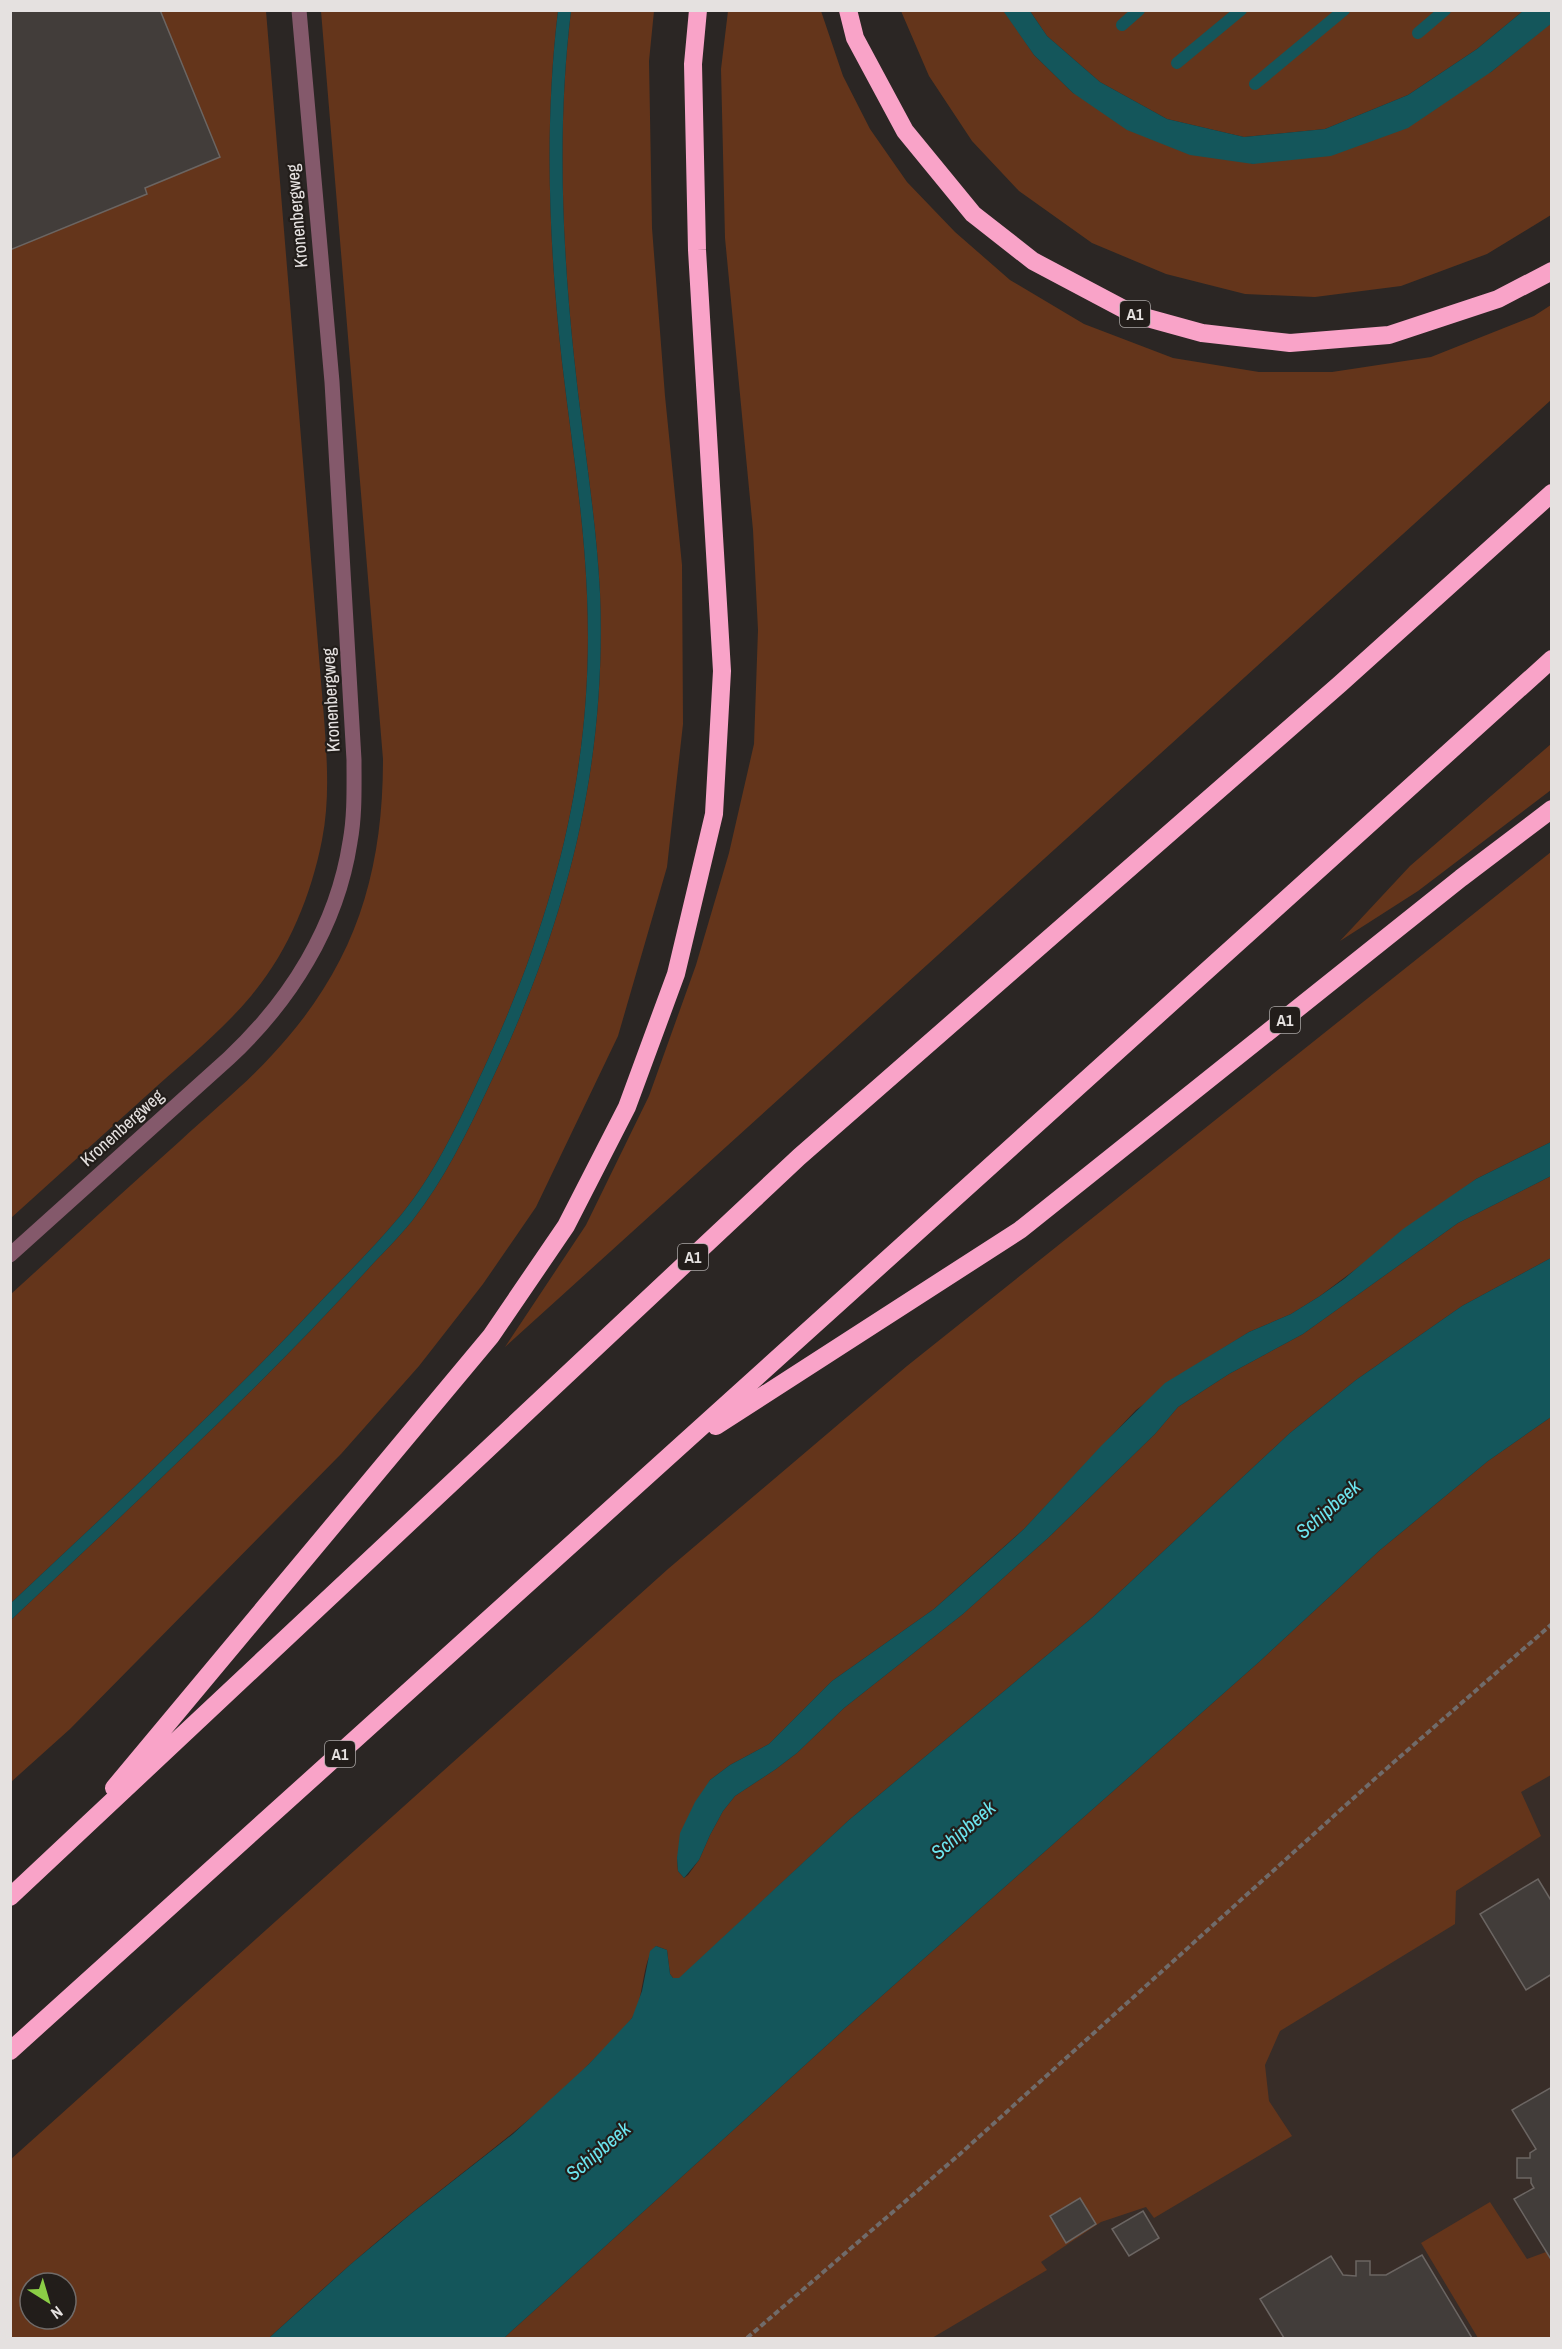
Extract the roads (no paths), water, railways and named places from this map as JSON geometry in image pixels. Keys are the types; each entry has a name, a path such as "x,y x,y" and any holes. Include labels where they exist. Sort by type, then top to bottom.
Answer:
{"highway":[{"name":"A1","path":"63,1850 491,1336 566,1226 597,1167 627,1107 676,974 714,814 722,671 697,250 693,64 699,10"},
{"name":"A1","path":"848,10 855,38 905,131 973,213 1033,261 1133,314 1202,333 1290,343 1389,335 1498,299 1551,271"},
{"name":"A1","path":"10,1897 63,1850 799,1157 1340,684 1551,493"},
{"name":"A1","path":"10,2051 1551,659"},
{"name":"A1","path":"670,1456 1020,1230 1461,878 1551,809"}],"street":[{"name":"Kronenbergweg","path":"10,1255 237,1051 274,1011 310,958 327,922 341,882 350,843 354,802 354,760 333,406 299,10"}],"water":[{"path":"558,11 571,11 564,97 564,227 574,357 598,563 600,659 596,723 588,785 576,847 539,967 516,1026 472,1121 445,1173 412,1221 255,1387 11,1620 11,1603 246,1379 362,1259 413,1200 434,1168 477,1083 504,1024 527,965 547,906 563,846 584,723 588,660 583,537 562,362 551,230 551,98"},
{"path":"1030,11 1047,36 1100,82 1167,119 1244,137 1325,129 1408,95 1477,49 1523,11 1551,11 1552,23 1491,72 1408,128 1331,156 1253,164 1190,155 1127,130 1073,93 1034,55 1004,12"},
{"path":"1551,1142 1551,1176 1458,1223 1303,1334 1229,1374 1178,1407 1155,1434 1048,1538 963,1614 844,1708 797,1753 735,1796 723,1811 699,1860 684,1878 678,1871 680,1833 695,1802 710,1780 730,1765 769,1744 832,1681 934,1609 1024,1529 1102,1445 1165,1383 1249,1332 1291,1314 1320,1296 1344,1279 1403,1229 1476,1179"},
{"name":"Schipbeek","path":"1551,1258 1551,1417 1488,1461 1380,1550 1259,1662 858,2017 504,2338 269,2338 412,2213 513,2134 589,2064 632,2018 642,1991 650,1951 656,1946 667,1950 670,1974 673,1978 679,1978 849,1820 1093,1617 1290,1433 1356,1380 1462,1306"}],"waterway":[{"path":"1122,25 1139,10"},
{"path":"1177,63 1241,10"},
{"path":"1255,84 1344,10"},
{"path":"1418,33 1445,10"}]}
